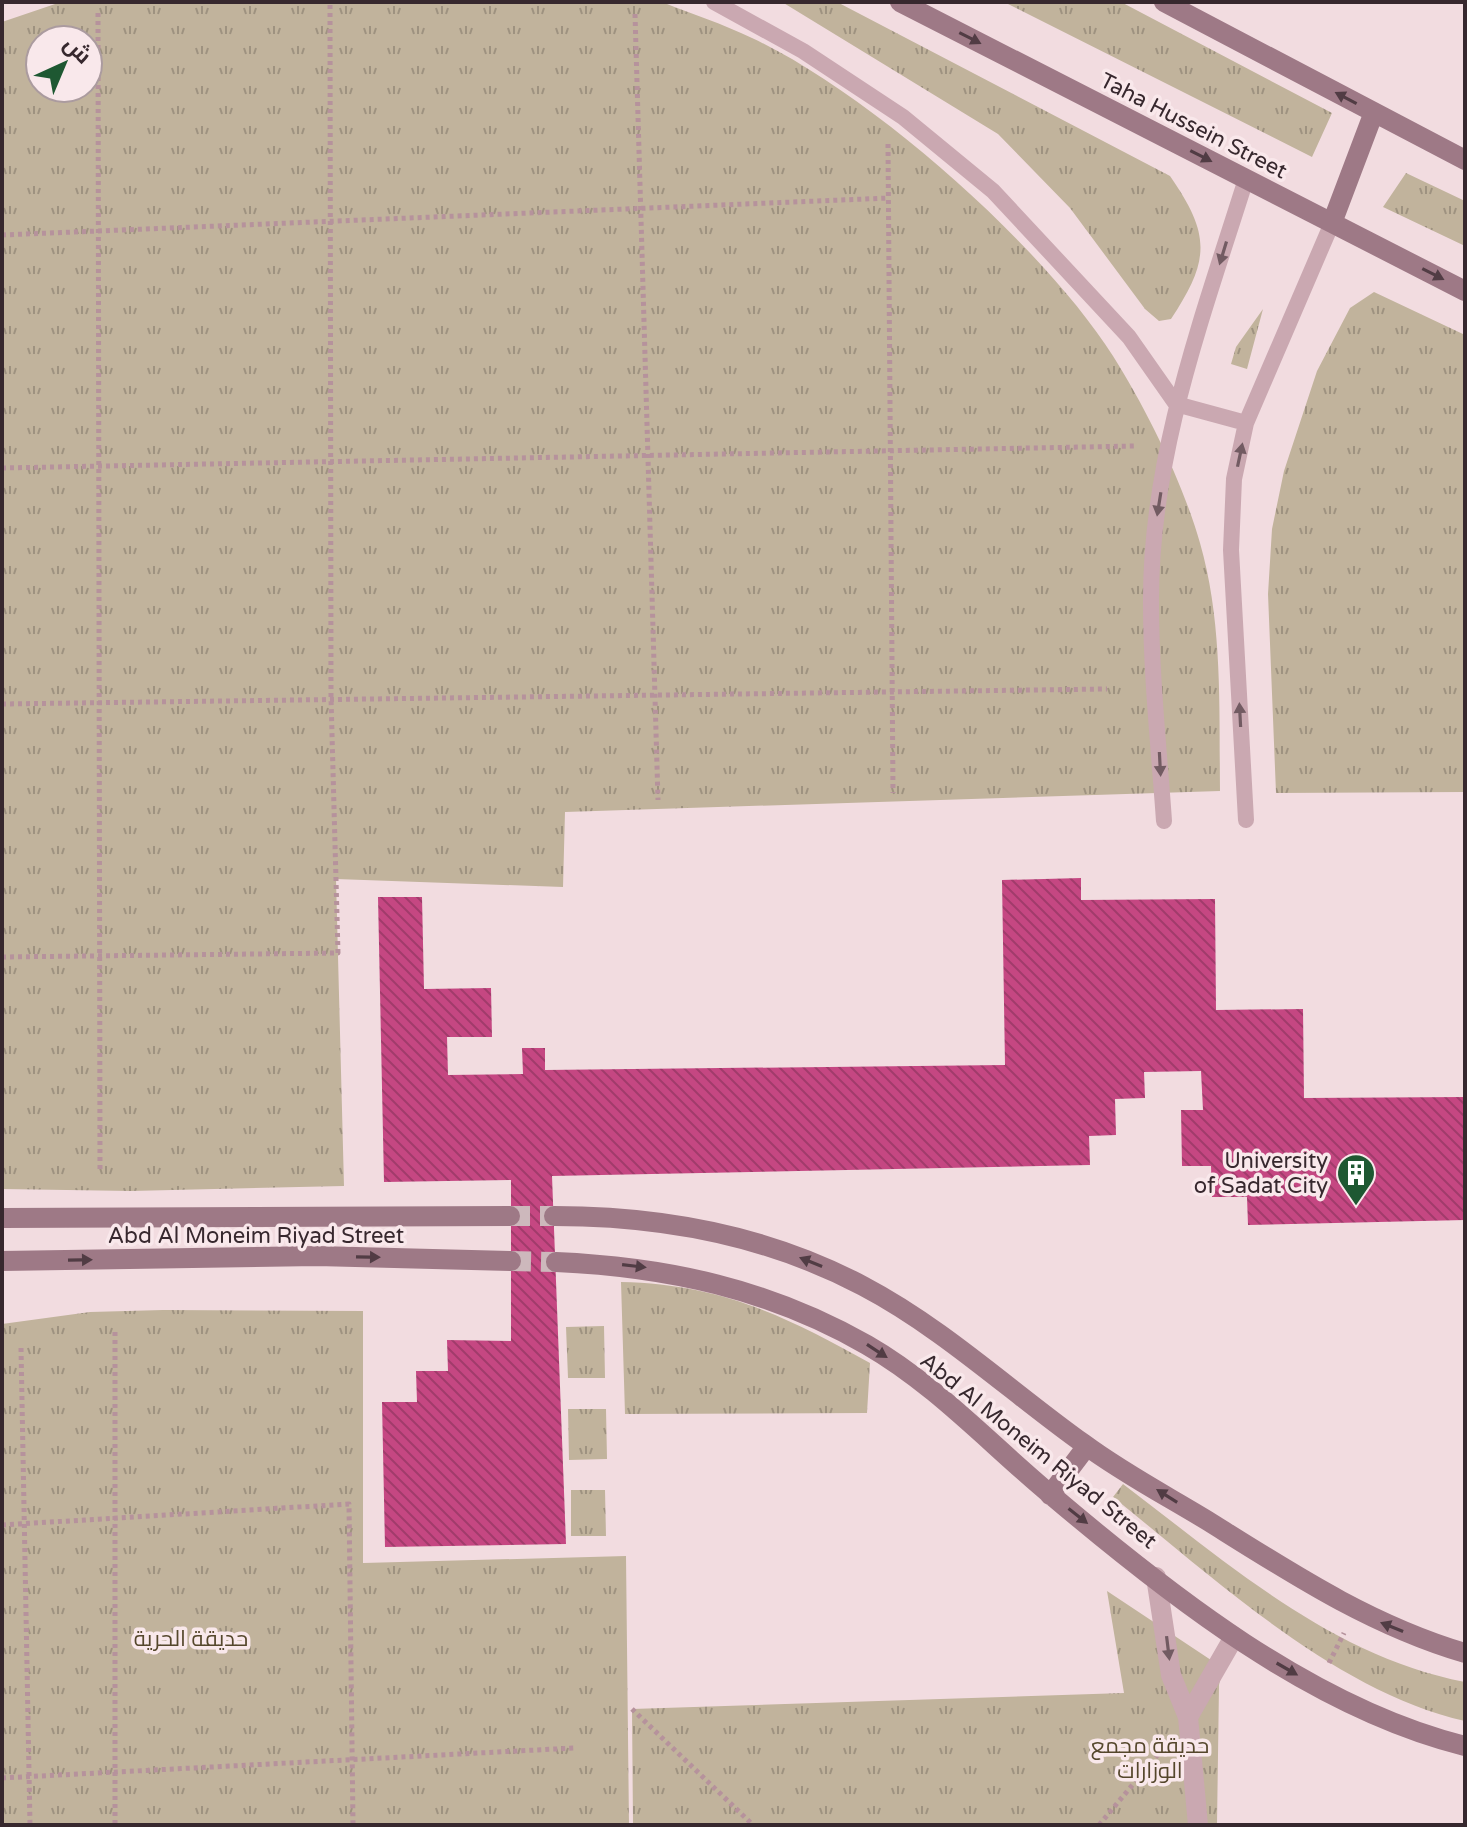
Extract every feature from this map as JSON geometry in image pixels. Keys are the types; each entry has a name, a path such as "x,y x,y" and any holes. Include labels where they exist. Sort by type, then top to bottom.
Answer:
{"street":[{"name":"Taha Hussein Street","path":"900,2 1465,291"},
{"path":"1164,2 1465,160"},
{"path":"1332,223 1374,112"},
{"name":"Abd Al Moneim Riyad Street","path":"2,1218 510,1216"},
{"name":"Abd Al Moneim Riyad Street","path":"554,1216 624,1217 677,1224 768,1246 822,1267 902,1309 1087,1446 1356,1610 1465,1653"},
{"name":"Abd Al Moneim Riyad Street","path":"2,1261 317,1256 511,1261"},
{"name":"Abd Al Moneim Riyad Street","path":"556,1262 628,1265 679,1273 766,1297 825,1322 913,1376 1050,1495 1234,1637 1317,1687 1395,1723 1465,1746"},
{"path":"1050,1495 1087,1446"},
{"path":"1156,1577 1171,1675 1188,1717 1198,1825"},
{"path":"1188,1717 1234,1637"}],"lane":[{"path":"714,2 803,51 903,117 993,191 1129,337 1176,404 1246,423"},
{"path":"1164,821 1150,602 1157,516 1176,404 1246,179"},
{"path":"1246,820 1231,550 1234,479 1246,423 1332,223"}],"path":[{"path":"2,957 338,953 331,698 330,2"},
{"path":"98,13 100,1169"},
{"path":"635,14 658,800"},
{"path":"888,144 893,793"},
{"path":"2,235 889,198"},
{"path":"2,468 1135,446"},
{"path":"2,704 1107,689"},
{"path":"115,1332 115,1825"},
{"path":"21,1348 30,1825"},
{"path":"2,1525 349,1504 353,1825"},
{"path":"1317,1687 1356,1610"},
{"path":"632,1709 753,1825"},
{"path":"2,1778 574,1748"}],"green space":[{"path":"61,2 662,2 741,33 799,63 849,96 951,177 1044,268 1082,313 1126,377 1174,472 1193,520 1213,604 1218,666 1220,791 565,812 563,887 336,879 344,1186 131,1191 2,1189 2,22"},
{"path":"782,2 837,2 1170,176 1193,215 1200,248 1193,280 1171,319 1159,321 1145,309 1070,208 998,134"},
{"path":"1004,2 1121,2 1332,113 1312,157"},
{"path":"1406,173 1465,201 1465,246 1383,207"},
{"path":"1374,292 1465,335 1465,792 1276,793 1268,594 1272,529 1284,471 1317,371 1350,308"},
{"path":"1263,309 1247,369 1231,364 1236,347"},
{"path":"621,1282 657,1284 721,1296 780,1317 839,1346 870,1363 867,1413 625,1414"},
{"name":"حديقة الحرية","path":"363,1311 363,1563 626,1556 629,1825 2,1825 2,1324 90,1312"},
{"path":"604,1326 605,1378 568,1378 566,1327"},
{"path":"568,1409 606,1409 607,1459 569,1460"},
{"path":"1123,1484 1242,1575 1326,1629 1416,1669 1465,1682 1465,1721 1417,1706 1370,1685 1278,1628 1113,1497"},
{"path":"571,1490 605,1490 606,1536 571,1536"},
{"name":"حديقة مجمع الوزارات","path":"1107,1591 1223,1668 1219,1685 1217,1825 633,1825 632,1709 1124,1693"}],"building":[{"name":"University of Sadat City","path":"1081,878 1081,900 1215,899 1216,1010 1303,1009 1304,1098 1465,1097 1465,1220 1248,1225 1247,1197 1212,1197 1211,1166 1182,1166 1181,1110 1203,1110 1201,1071 1144,1072 1145,1098 1115,1099 1116,1135 1089,1136 1090,1165 552,1176 566,1544 385,1547 382,1402 417,1402 416,1371 448,1371 447,1340 511,1341 511,1180 384,1182 378,897 422,897 424,989 491,988 492,1037 447,1037 448,1075 523,1074 522,1048 545,1048 545,1070 1005,1065 1002,880"}],"tunnel":[{"path":"510,1216 554,1216"},
{"path":"511,1261 556,1262"}],"place":[{"name":"University of Sadat City","path":"1356,1207"}]}
